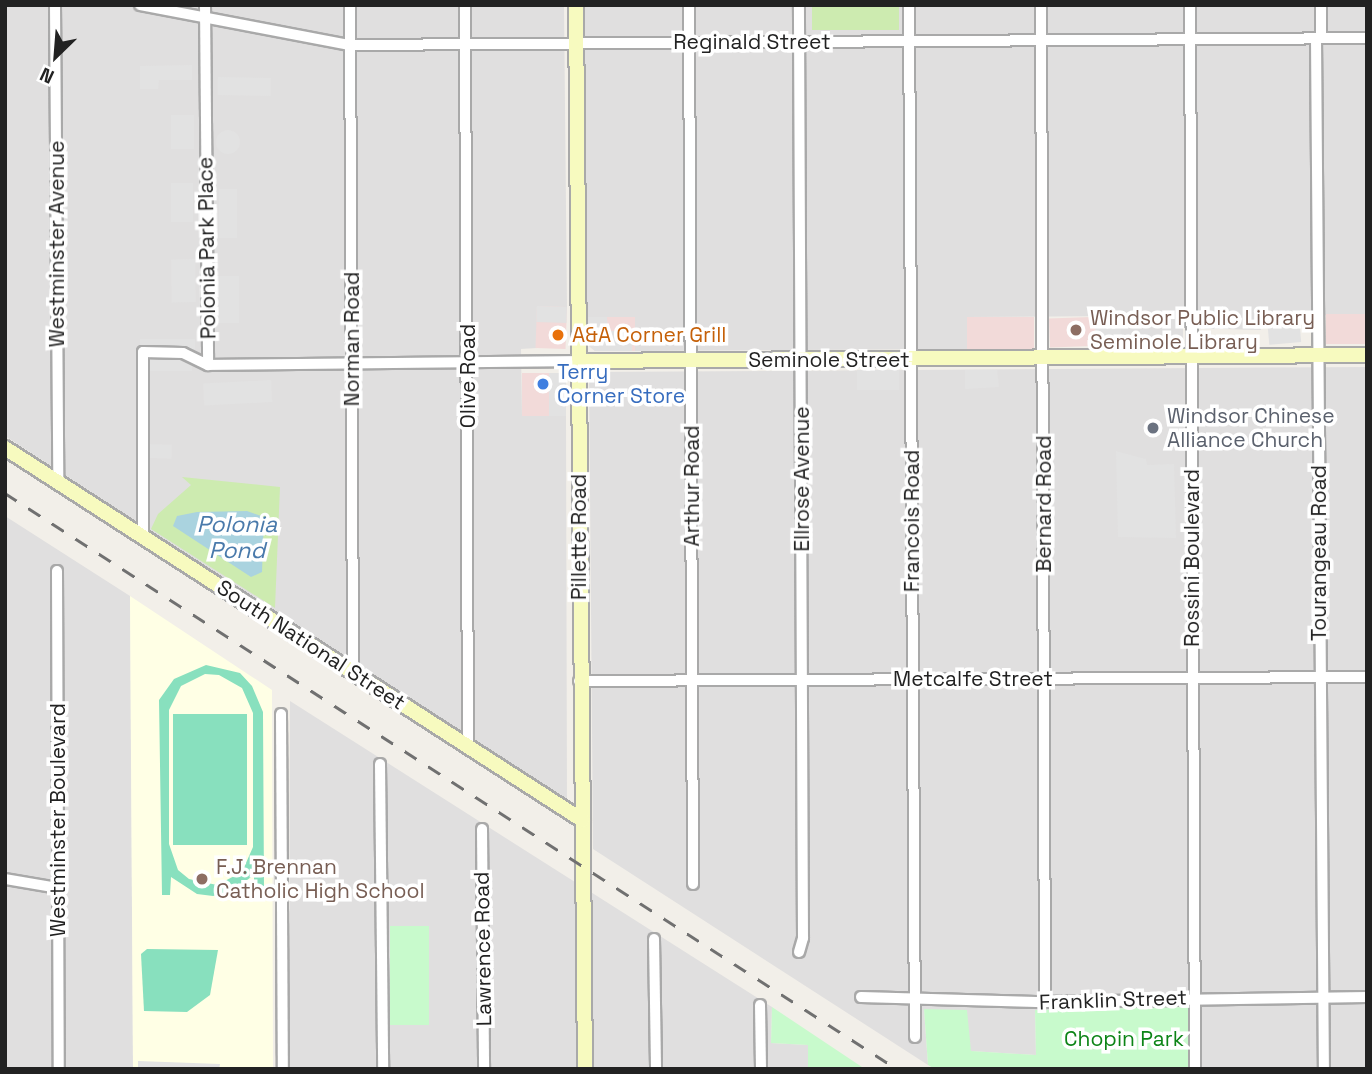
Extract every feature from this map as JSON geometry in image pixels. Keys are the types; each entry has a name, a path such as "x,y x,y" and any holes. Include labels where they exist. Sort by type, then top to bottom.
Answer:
{"street":[{"name":"Westminster Avenue","path":"55,5 58,482"},
{"name":"Reginald Street","path":"140,5 350,45 1367,38"},
{"name":"Polonia Park Place","path":"143,536 143,352 183,353 208,365 205,5"},
{"name":"Norman Road","path":"350,5 353,672"},
{"name":"Olive Road","path":"465,5 468,747"},
{"name":"Pillette Road","path":"576,5 579,681 585,1069"},
{"name":"Arthur Road","path":"689,5 693,884"},
{"name":"Ellrose Avenue","path":"799,5 803,938 799,952"},
{"name":"Francois Road","path":"909,5 915,1037"},
{"name":"Bernard Road","path":"1041,5 1045,1002"},
{"name":"Rossini Boulevard","path":"1190,5 1195,1069"},
{"name":"Tourangeau Road","path":"1321,5 1318,38 1317,355 1324,1069"},
{"name":"Seminole Street","path":"208,365 1367,355"},
{"name":"South National Street","path":"5,447 582,820"},
{"name":"Westminster Boulevard","path":"57,571 59,1069"},
{"name":"Metcalfe Street","path":"579,681 1367,677"},
{"path":"281,714 283,1069"},
{"path":"380,764 383,1069"},
{"name":"Lawrence Road","path":"482,829 484,1069"},
{"path":"5,879 58,888"},
{"path":"654,939 656,1069"},
{"name":"Franklin Street","path":"861,998 915,1002 1045,1002 1194,997 1367,997"},
{"path":"760,1005 761,1069"}],"shaded area":[{"path":"5,5 564,5 567,307 537,307 537,348 521,349 522,416 566,416 567,802 5,436"},
{"path":"584,5 1367,5 1367,314 1262,317 1261,330 1183,328 1183,345 1119,345 1118,316 967,317 967,349 635,351 634,317 587,317"},
{"path":"192,65 192,80 159,80 158,89 140,89 140,66"},
{"path":"218,77 271,78 271,96 218,95"},
{"path":"171,115 194,115 194,149 171,149"},
{"path":"228,130 239,137 240,142 233,153 228,154 217,147 216,142 223,131"},
{"path":"171,183 193,183 193,222 171,222"},
{"path":"219,189 237,189 237,238 219,238"},
{"path":"171,259 195,259 196,302 172,302"},
{"path":"218,276 239,276 239,323 218,323"},
{"path":"537,306 567,307 566,349 536,348"},
{"path":"537,306 567,307 566,323 536,322"},
{"path":"1326,314 1367,314 1367,344 1326,344"},
{"path":"1118,316 1119,345 1050,347 1049,318"},
{"path":"587,317 635,317 635,351 595,351 589,346"},
{"path":"587,317 607,317 608,331 633,331 632,351 595,351 589,346"},
{"path":"967,317 1034,317 1034,349 967,349"},
{"path":"1299,317 1301,342 1269,345 1267,320"},
{"path":"1108,318 1117,322 1121,331 1117,340 1108,344 1099,340 1095,331 1099,322"},
{"path":"140,339 195,339 195,349 140,349"},
{"path":"146,357 192,357 192,371 146,371"},
{"path":"1367,367 1367,1069 1189,1069 1189,1007 1035,1011 1036,1055 971,1051 924,1009 928,1065 593,849 589,372"},
{"path":"857,370 899,370 899,390 857,390"},
{"path":"965,370 997,370 999,387 965,389"},
{"path":"522,373 566,373 566,416 522,416"},
{"path":"549,373 566,373 566,416 549,416"},
{"path":"271,380 272,402 204,406 203,384"},
{"path":"147,444 172,445 171,459 147,458"},
{"path":"1116,451 1146,459 1147,465 1174,464 1176,538 1118,537"},
{"path":"5,516 130,596 133,1069 5,1069"},
{"name":"F.J. Brennan Catholic High School","path":"130,596 272,690 273,1069 133,1069"},
{"path":"290,701 772,1007 771,1043 808,1045 808,1069 289,1069"},
{"path":"138,1061 220,1064 219,1069 138,1069"}],"green space":[{"path":"812,5 899,5 899,30 812,30"},
{"path":"182,477 280,487 275,608 151,529 158,514 191,485"},
{"path":"206,665 240,673 252,686 263,712 264,890 254,890 254,875 229,893 213,896 197,894 171,877 170,895 162,895 159,700 174,679","holes":["205,674 219,675 242,688 253,713 253,847 242,872 217,885 189,879 178,870 169,844 169,710 181,686"]},
{"path":"173,714 247,714 247,845 173,845"},
{"path":"390,926 429,926 429,1025 390,1025"},
{"path":"147,949 218,950 210,995 187,1012 144,1011 141,954"},
{"path":"772,1007 865,1069 808,1069 808,1045 771,1043"},
{"name":"Chopin Park","path":"1189,1007 1189,1069 935,1069 928,1065 924,1009 967,1010 971,1051 1036,1055 1035,1010"}],"water":[{"name":"Polonia Pond","path":"247,511 264,517 262,572 251,577 173,526 177,516 197,512"}],"railway":[{"path":"5,493 897,1069"}],"place":[{"name":"Windsor Public Library Seminole Library","path":"1076,330"},
{"name":"A&A Corner Grill","path":"558,335"},
{"name":"Terry Corner Store","path":"543,384"},
{"name":"Windsor Chinese Alliance Church","path":"1153,428"},
{"name":"F.J. Brennan Catholic High School","path":"202,879"}]}
